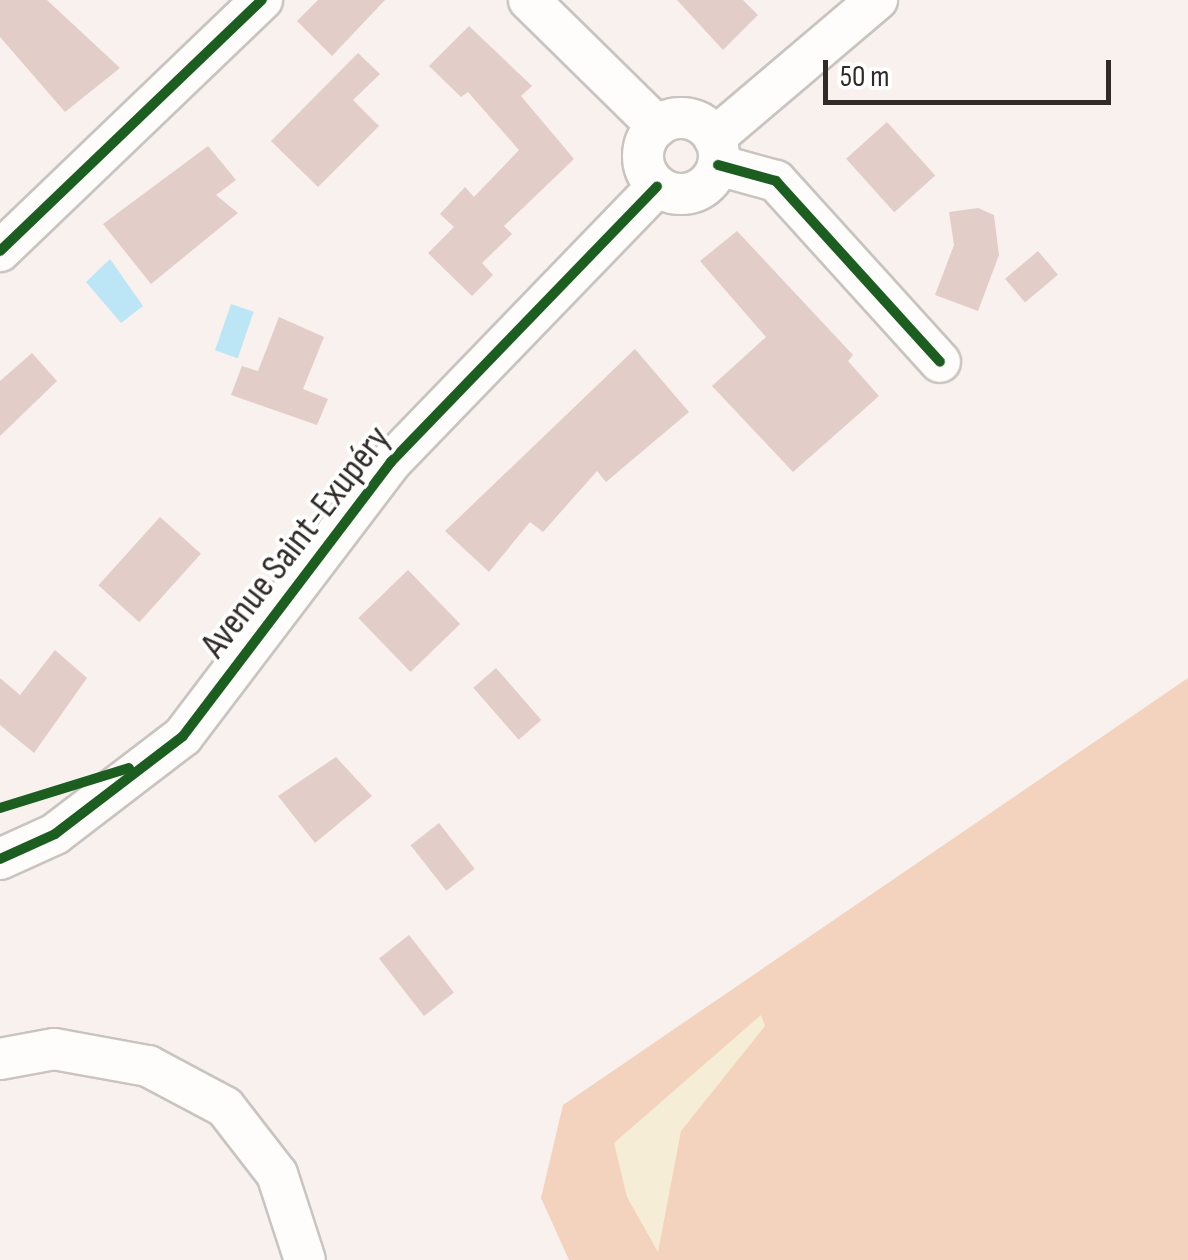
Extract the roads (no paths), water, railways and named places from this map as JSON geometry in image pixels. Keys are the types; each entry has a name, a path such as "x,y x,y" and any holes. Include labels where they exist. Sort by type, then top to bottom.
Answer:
{"street":[{"path":"0,251 262,0"},
{"path":"529,0 657,126"},
{"path":"876,0 716,151 694,192 657,187 642,156 657,126 682,118 716,151 776,181 940,362"},
{"name":"Avenue Saint-Exupéry","path":"0,860 55,834 184,736 391,462 657,187"},
{"path":"0,1059 54,1049 148,1066 225,1107 278,1174 305,1260"}],"water":[{"path":"110,259 143,306 121,323 86,282"},
{"path":"231,304 254,312 238,358 215,350"}]}
